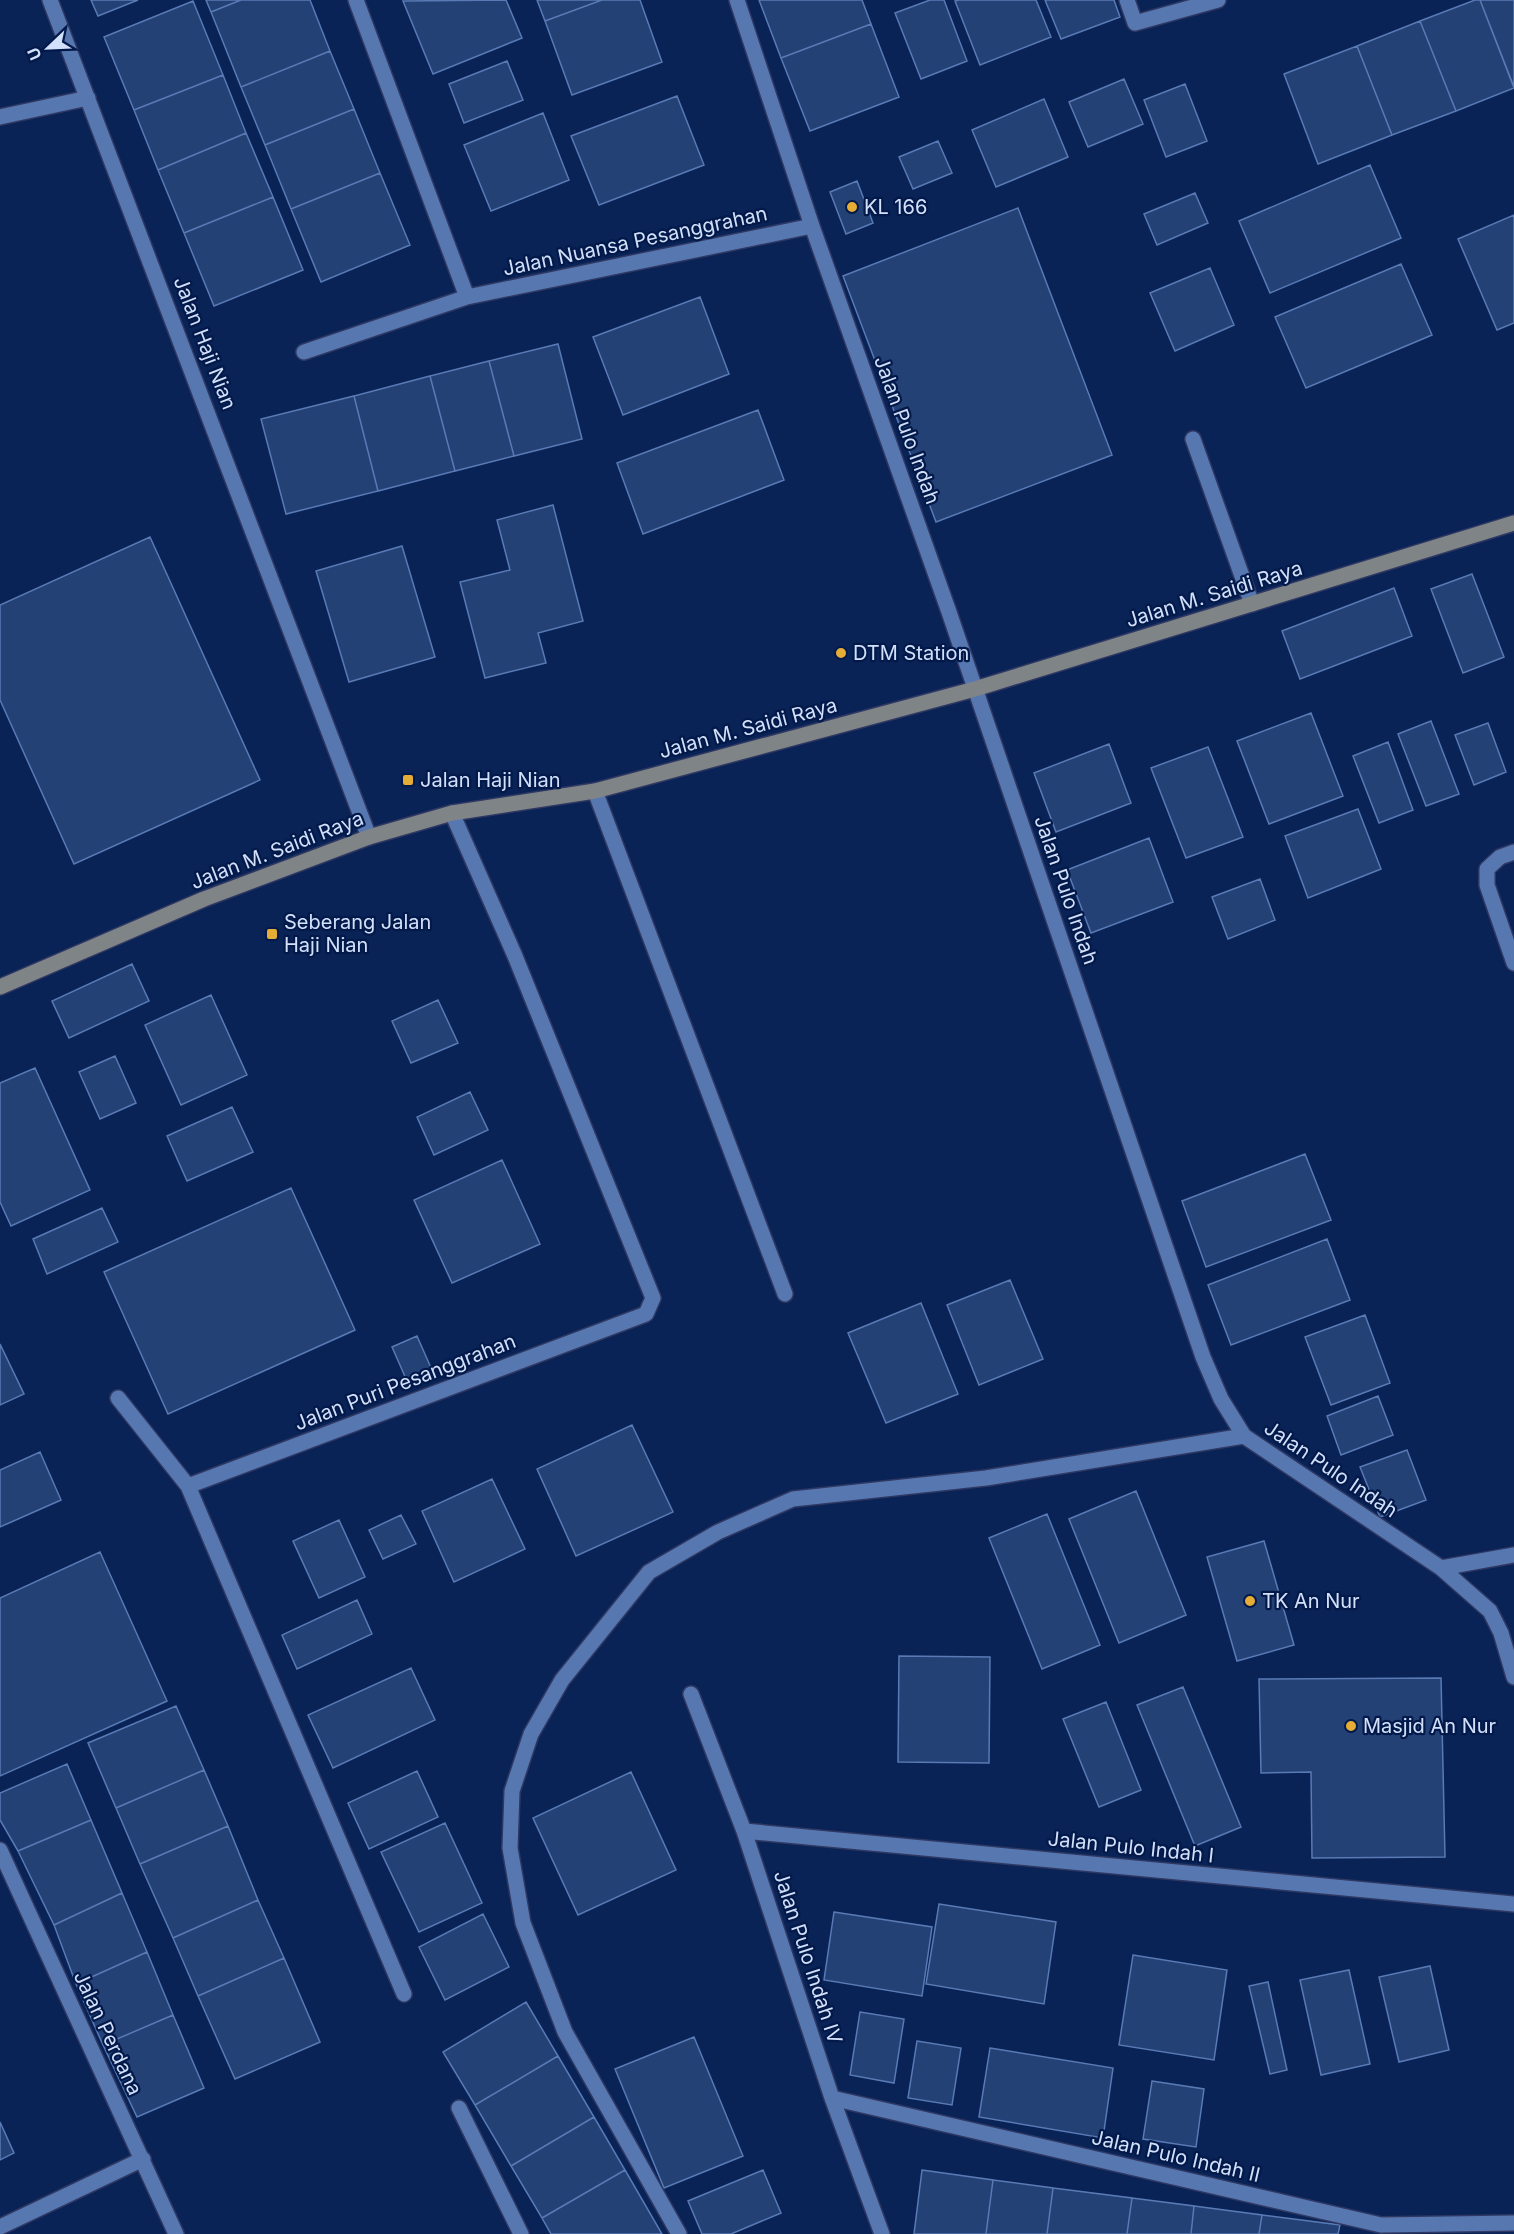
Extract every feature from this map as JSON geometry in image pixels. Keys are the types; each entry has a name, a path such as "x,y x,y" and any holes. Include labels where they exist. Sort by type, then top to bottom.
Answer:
{"street":[{"name":"Jalan Haji Nian","path":"50,0 369,837"},
{"path":"356,0 467,297"},
{"name":"Jalan Pulo Indah","path":"737,0 812,226 975,689 1203,1357 1221,1399 1244,1436 1442,1568 1490,1611 1501,1633 1514,1677"},
{"path":"1127,0 1135,23 1218,0"},
{"path":"0,117 88,98"},
{"name":"Jalan Nuansa Pesanggrahan","path":"304,352 467,297 812,226"},
{"path":"1193,439 1252,604"},
{"name":"Jalan M. Saidi Raya","path":"0,987 204,899 369,837 452,813 595,791 975,689 1514,523"},
{"path":"595,791 785,1294"},
{"name":"Jalan Puri Pesanggrahan","path":"188,1486 646,1314 651,1308 653,1298 515,956 452,813"},
{"path":"1514,852 1500,856 1487,869 1487,885 1514,963"},
{"path":"118,1398 188,1486 404,1994"},
{"path":"679,2234 566,2032 523,1923 510,1848 512,1791 531,1734 562,1680 648,1572 718,1532 793,1499 986,1478 1244,1436"},
{"path":"1442,1568 1514,1555"},
{"name":"Jalan Pulo Indah IV","path":"691,1694 744,1830 832,2098 882,2234"},
{"name":"Jalan Pulo Indah I","path":"744,1830 1514,1904"},
{"name":"Jalan Perdana","path":"0,1850 176,2234"},
{"name":"Jalan Pulo Indah II","path":"832,2098 1382,2225 1514,2223"},
{"path":"459,2108 521,2234"},
{"path":"0,2227 143,2159"}],"building":[{"path":"91,0 138,0 98,16"},
{"path":"206,0 241,0 211,12"},
{"path":"241,0 310,0 330,51 241,87 211,12"},
{"path":"506,0 522,38 433,74 403,1"},
{"path":"537,0 602,0 545,21"},
{"path":"602,0 640,0 662,62 572,95 545,21"},
{"path":"759,0 862,0 871,24 781,58"},
{"path":"930,0 944,0 967,61 921,79 895,13"},
{"path":"1036,0 1051,37 980,65 955,1"},
{"path":"1045,0 1114,0 1120,17 1061,39"},
{"path":"1480,0 1514,88 1456,111 1420,21"},
{"path":"1480,0 1514,0 1514,87"},
{"path":"193,1 223,75 134,110 104,37"},
{"path":"1420,21 1456,111 1392,135 1357,46"},
{"path":"871,24 899,97 810,131 781,58"},
{"path":"1357,46 1392,135 1318,164 1284,74"},
{"path":"330,51 354,109 265,145 241,87"},
{"path":"507,61 523,100 464,123 449,84"},
{"path":"223,75 246,133 158,170 134,110"},
{"path":"1124,79 1143,124 1088,147 1069,102"},
{"path":"1185,84 1207,141 1166,157 1144,100"},
{"path":"677,96 704,165 599,205 571,136"},
{"path":"1044,99 1068,157 996,187 972,130"},
{"path":"354,109 380,173 291,209 265,145"},
{"path":"543,113 569,180 491,211 464,145"},
{"path":"246,133 273,197 184,233 158,170"},
{"path":"938,141 952,173 913,189 899,157"},
{"path":"1370,165 1401,238 1270,293 1239,221"},
{"path":"380,173 410,245 321,282 291,209"},
{"name":"KL 166","path":"857,181 873,223 846,234 830,192"},
{"path":"1195,193 1208,223 1157,245 1144,214"},
{"path":"273,197 303,270 214,306 184,233"},
{"path":"1018,208 1112,455 936,522 843,276"},
{"path":"1514,215 1514,323 1497,330 1458,239"},
{"path":"1401,264 1432,335 1306,388 1275,317"},
{"path":"1210,268 1234,325 1175,351 1150,293"},
{"path":"700,297 729,374 623,415 593,337"},
{"path":"558,344 582,439 514,456 489,361"},
{"path":"489,361 514,456 455,471 430,376"},
{"path":"430,376 455,471 378,491 354,396"},
{"path":"354,396 378,491 286,514 261,419"},
{"path":"758,410 784,480 643,534 617,463"},
{"path":"553,505 583,621 538,633 546,663 485,678 460,582 510,570 497,520"},
{"path":"150,537 260,780 74,864 0,700 0,605"},
{"path":"402,546 435,657 349,682 316,571"},
{"path":"1472,574 1504,657 1463,673 1431,589"},
{"path":"1394,588 1412,636 1300,679 1282,631"},
{"path":"1311,713 1343,796 1269,824 1237,741"},
{"path":"1431,721 1459,794 1426,806 1398,734"},
{"path":"1488,723 1506,772 1474,785 1455,735"},
{"path":"1388,742 1413,810 1379,823 1353,756"},
{"path":"1109,744 1131,803 1056,832 1034,773"},
{"path":"1208,747 1243,837 1186,858 1151,768"},
{"path":"1358,809 1381,869 1308,898 1285,836"},
{"path":"1149,838 1173,902 1091,933 1067,870"},
{"path":"1260,879 1275,920 1228,939 1212,897"},
{"path":"132,964 149,1001 69,1038 52,1001"},
{"path":"211,995 247,1075 181,1105 145,1025"},
{"path":"438,1000 458,1043 411,1063 392,1021"},
{"path":"115,1056 136,1103 100,1119 79,1072"},
{"path":"35,1068 90,1190 11,1226 0,1202 0,1083"},
{"path":"470,1092 488,1130 434,1155 417,1117"},
{"path":"232,1107 253,1152 187,1181 167,1136"},
{"path":"1305,1154 1331,1220 1206,1267 1182,1201"},
{"path":"502,1160 540,1244 452,1283 414,1200"},
{"path":"291,1188 355,1330 168,1414 104,1272"},
{"path":"102,1208 118,1242 47,1274 33,1239"},
{"path":"1327,1239 1350,1300 1231,1345 1208,1285"},
{"path":"1010,1280 1043,1359 979,1385 947,1305"},
{"path":"921,1303 958,1394 886,1423 848,1333"},
{"path":"1365,1315 1390,1383 1331,1405 1305,1337"},
{"path":"417,1336 432,1370 407,1381 392,1347"},
{"path":"0,1344 24,1394 0,1405"},
{"path":"1378,1396 1393,1435 1341,1455 1327,1416"},
{"path":"632,1425 673,1512 576,1556 537,1469"},
{"path":"1407,1450 1426,1500 1380,1517 1360,1467"},
{"path":"40,1452 61,1500 0,1527 0,1470"},
{"path":"492,1479 525,1549 454,1582 422,1511"},
{"path":"1136,1491 1186,1615 1119,1643 1069,1519"},
{"path":"1047,1514 1100,1645 1042,1669 989,1538"},
{"path":"401,1515 416,1544 383,1559 369,1530"},
{"path":"339,1520 365,1577 319,1598 293,1541"},
{"name":"TK An Nur","path":"1264,1541 1294,1645 1237,1661 1207,1557"},
{"path":"100,1552 167,1701 0,1776 0,1598"},
{"path":"357,1600 372,1634 297,1669 282,1635"},
{"path":"899,1656 990,1657 989,1763 898,1762"},
{"path":"411,1668 435,1720 333,1768 308,1715"},
{"name":"Masjid An Nur","path":"1441,1678 1445,1857 1312,1858 1311,1772 1261,1773 1259,1679"},
{"path":"1183,1687 1241,1827 1195,1846 1137,1705"},
{"path":"1106,1702 1141,1790 1099,1807 1063,1719"},
{"path":"176,1706 204,1770 116,1808 88,1743"},
{"path":"67,1764 91,1820 18,1851 0,1820 0,1793"},
{"path":"204,1770 228,1826 140,1864 116,1808"},
{"path":"417,1771 438,1817 369,1849 348,1803"},
{"path":"631,1772 676,1870 578,1915 533,1818"},
{"path":"91,1820 122,1893 54,1925 18,1851"},
{"path":"445,1823 482,1903 419,1932 381,1852"},
{"path":"228,1826 258,1900 173,1938 140,1864"},
{"path":"122,1893 147,1952 76,1984 54,1925"},
{"path":"258,1900 284,1958 198,1996 173,1938"},
{"path":"939,1904 1056,1922 1044,2004 926,1984"},
{"path":"834,1912 932,1927 922,1996 824,1980"},
{"path":"483,1914 509,1967 445,2000 419,1947"},
{"path":"147,1952 173,2015 103,2045 76,1984"},
{"path":"1133,1955 1227,1970 1214,2060 1119,2045"},
{"path":"284,1958 320,2042 235,2079 198,1996"},
{"path":"1430,1966 1449,2050 1399,2062 1379,1977"},
{"path":"1349,1970 1370,2064 1321,2075 1300,1980"},
{"path":"1268,1982 1287,2070 1270,2074 1249,1986"},
{"path":"526,2002 558,2056 475,2105 443,2052"},
{"path":"860,2012 904,2019 894,2083 850,2075"},
{"path":"173,2015 204,2088 137,2117 103,2045"},
{"path":"694,2037 743,2156 664,2188 615,2069"},
{"path":"917,2041 961,2048 952,2105 908,2098"},
{"path":"990,2048 1113,2068 1103,2138 979,2117"},
{"path":"558,2056 594,2117 511,2166 475,2105"},
{"path":"1152,2081 1204,2089 1196,2147 1143,2139"},
{"path":"594,2117 625,2170 542,2218 511,2166"},
{"path":"0,2122 14,2153 0,2160"},
{"path":"625,2170 662,2234 551,2234 542,2218"},
{"path":"763,2170 781,2213 731,2234 702,2234 688,2201"},
{"path":"922,2170 993,2180 986,2234 914,2234"},
{"path":"993,2180 1053,2188 1047,2234 986,2234"},
{"path":"1053,2188 1132,2198 1127,2234 1047,2234"},
{"path":"1132,2198 1194,2206 1191,2234 1127,2234"},
{"path":"1194,2206 1262,2215 1259,2234 1191,2234"},
{"path":"1262,2215 1340,2225 1338,2234 1259,2234"}],"place":[{"name":"KL 166","path":"852,207"},
{"name":"DTM Station","path":"841,653"},
{"name":"Jalan Haji Nian","path":"408,780"},
{"name":"Seberang Jalan Haji Nian","path":"272,934"},
{"name":"TK An Nur","path":"1250,1601"},
{"name":"Masjid An Nur","path":"1351,1726"}]}
